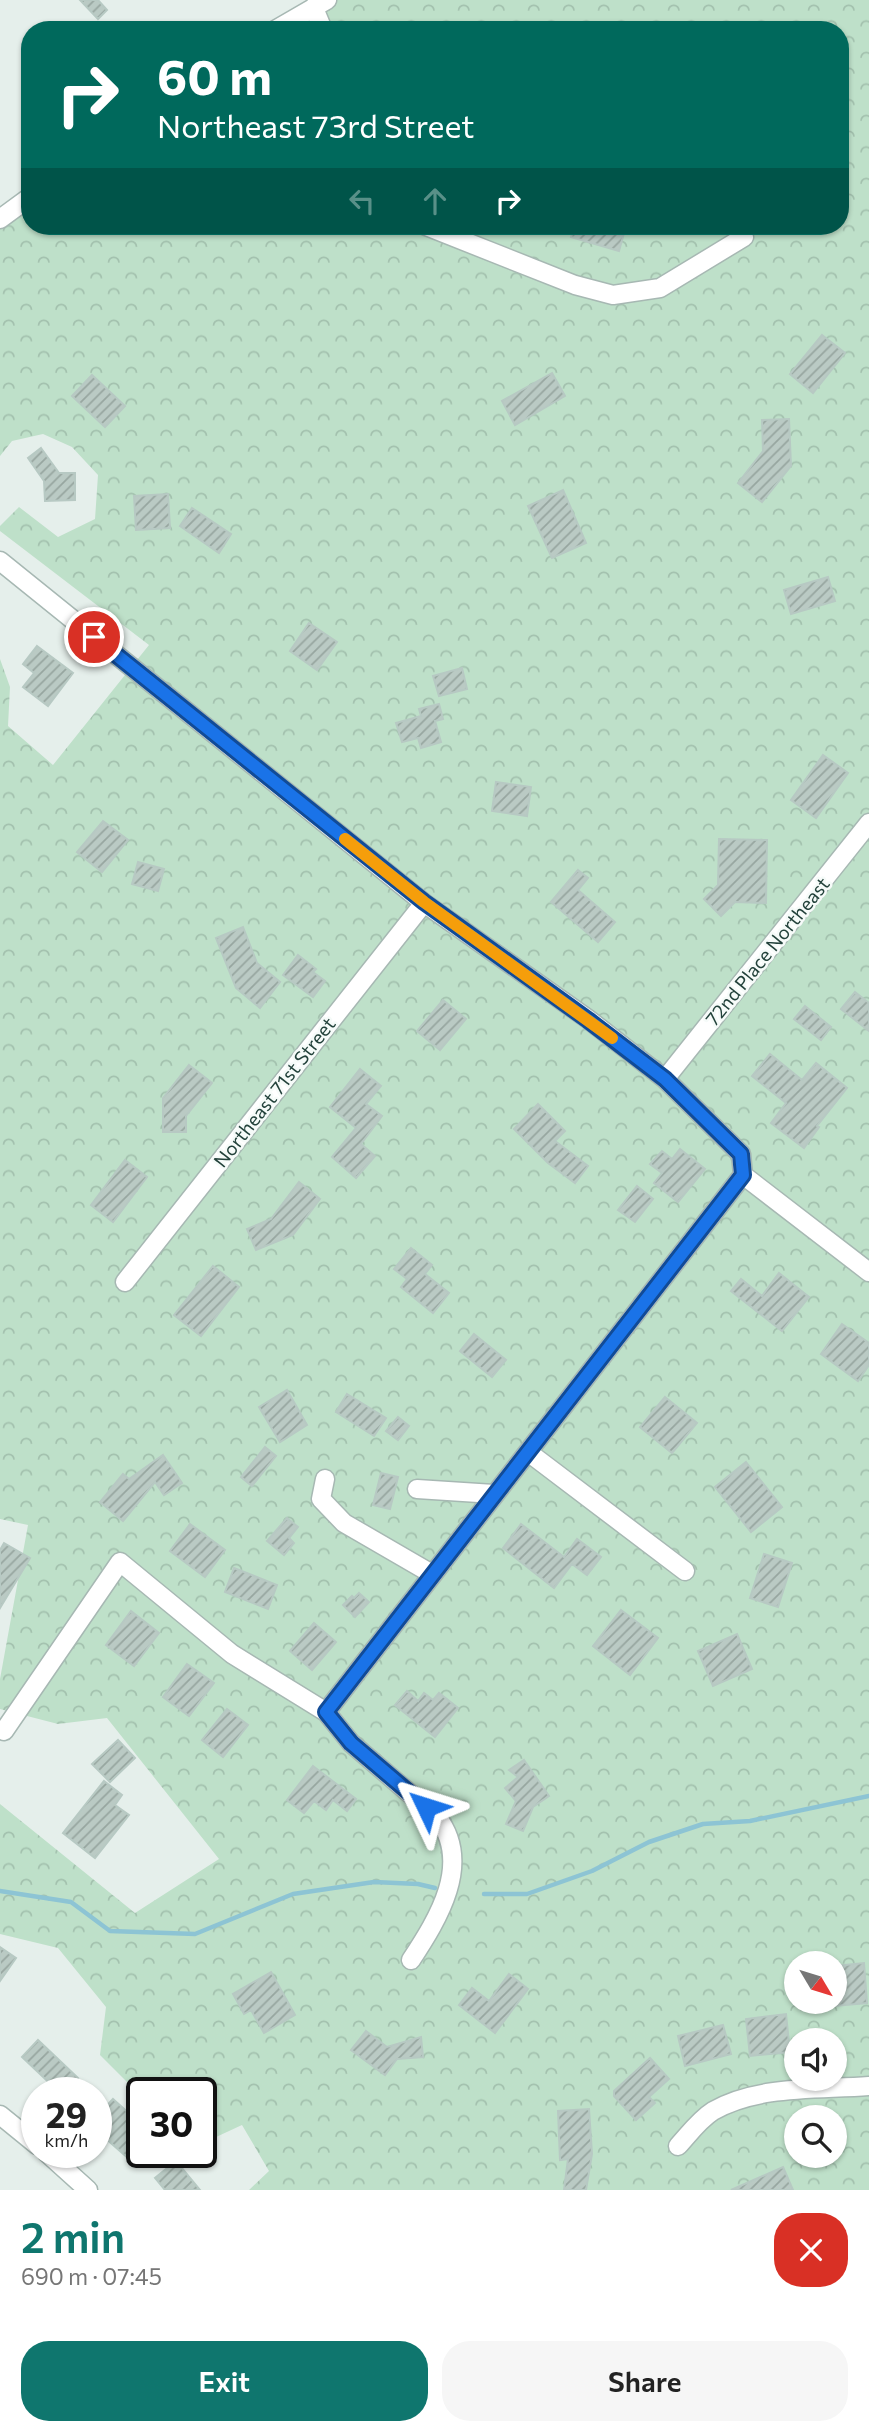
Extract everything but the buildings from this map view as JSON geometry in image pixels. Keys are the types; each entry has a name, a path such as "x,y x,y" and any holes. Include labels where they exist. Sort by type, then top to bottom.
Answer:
{"street":[{"path":"290,21 320,3 322,21"},
{"path":"0,219 21,204"},
{"path":"449,235 575,285 613,295 660,288 744,237"},
{"path":"0,562 424,902 665,1079 741,1154 743,1175 326,1712"},
{"name":"72nd Place Northeast","path":"665,1079 869,824"},
{"name":"Northeast 71st Street","path":"125,1282 424,902"},
{"path":"743,1175 869,1272"},
{"path":"528,1452 685,1571"},
{"path":"325,1479 321,1499 344,1523 432,1574"},
{"path":"417,1489 494,1494"},
{"path":"4,1731 125,1566 232,1654 326,1712 351,1743 437,1817 446,1828 453,1857 449,1886 442,1910 411,1961"},
{"path":"678,2146 704,2119 731,2104 784,2092 869,2086"},
{"path":"0,2115 21,2132"},
{"path":"64,2168 88,2190"}],"green space":[{"path":"327,0 869,0 869,2190 249,2190 269,2171 242,2125 217,2137 217,2077 126,2077 126,2081 100,2055 106,2007 58,1948 0,1934 0,1804 135,1913 219,1859 107,1718 58,1724 0,1709 0,1679 28,1525 0,1519 0,659 10,687 8,726 53,765 149,645 0,531 0,526 19,507 58,537 95,519 98,475 72,447 43,434 12,441 0,456 0,223 21,205 21,235 849,235 849,21 291,21"}],"waterway":[{"path":"484,1894 527,1894 592,1871 649,1842 703,1824 750,1821 869,1796"},
{"path":"0,1891 71,1902 110,1931 195,1934 293,1894 374,1882 418,1884 435,1888"}],"slow traffic":[{"path":"345,839 424,902 612,1038"}],"route":[{"path":"94,637 424,902 665,1079 741,1154 743,1175 326,1712 337,1729 351,1743 426,1807"}]}
